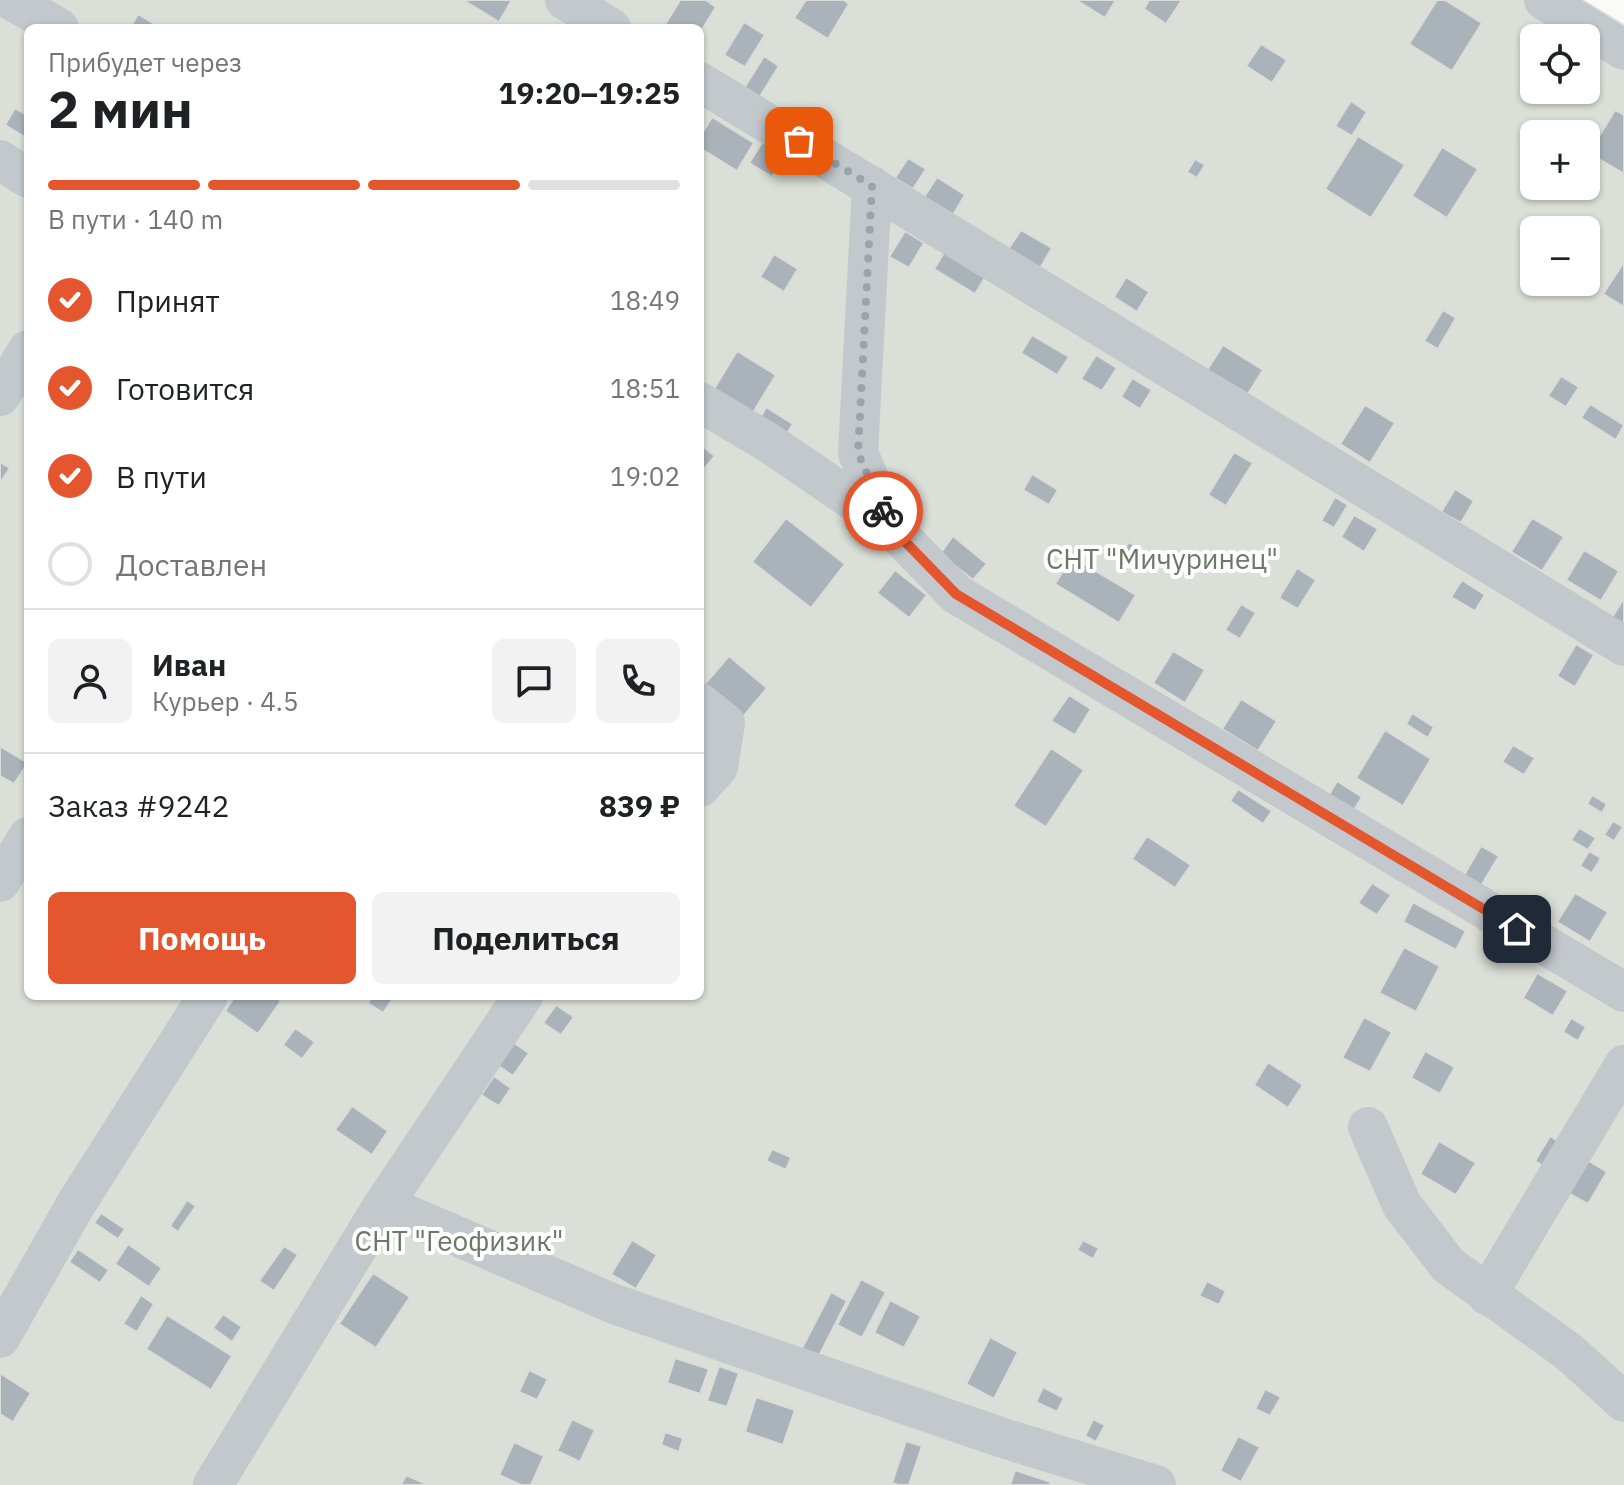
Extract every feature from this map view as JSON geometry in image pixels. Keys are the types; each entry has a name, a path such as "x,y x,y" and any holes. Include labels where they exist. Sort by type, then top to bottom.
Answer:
{"street":[{"path":"11,0 52,24"},
{"path":"565,0 604,24"},
{"path":"1544,0 1624,50"},
{"path":"704,84 1624,646"},
{"path":"0,160 24,175"},
{"path":"872,186 858,453 889,525"},
{"path":"0,396 24,357"},
{"path":"704,404 769,443 889,525 956,594 1624,992"},
{"path":"704,706 725,723 718,767 704,783"},
{"path":"0,882 24,843"},
{"path":"0,1338 76,1204 205,1000"},
{"path":"213,1485 382,1207 520,1000"},
{"path":"1487,1295 1624,1065"},
{"path":"1368,1127 1402,1205 1448,1265 1569,1352 1624,1402"},
{"path":"382,1207 406,1214 614,1304 1003,1438 1156,1485"}],"green space":[{"name":"СНТ \"Мичуринец\"","path":"0,0 1584,0 1624,24 1624,1485 0,1485"}],"building":[{"path":"463,0 512,0 499,22"},
{"path":"680,0 706,0 716,7 704,26 704,24 665,24"},
{"path":"806,0 844,0 849,4 828,39 794,18"},
{"path":"1076,0 1116,0 1105,18"},
{"path":"1149,0 1182,0 1166,24 1144,9"},
{"path":"1437,0 1445,0 1482,23 1452,71 1409,44"},
{"path":"138,14 154,24 132,24"},
{"path":"744,22 765,35 745,67 724,55"},
{"path":"1261,44 1287,60 1272,83 1246,66"},
{"path":"764,56 779,66 756,103 741,93"},
{"path":"1351,101 1367,112 1352,136 1335,126"},
{"path":"15,108 24,114 24,137 5,125"},
{"path":"1615,110 1624,115 1624,174 1600,160 1600,135"},
{"path":"712,117 754,143 737,171 704,150 704,130"},
{"path":"1358,136 1405,165 1371,218 1325,189"},
{"path":"763,141 786,155 772,177 749,163"},
{"path":"1442,147 1478,169 1447,218 1412,196"},
{"path":"908,158 926,169 913,189 895,178"},
{"path":"1195,159 1205,165 1197,178 1187,172"},
{"path":"937,177 965,195 953,215 924,197"},
{"path":"1021,230 1052,248 1039,270 1007,251"},
{"path":"905,231 924,243 909,268 889,257"},
{"path":"945,251 986,276 975,294 934,269"},
{"path":"774,254 798,269 784,292 760,277"},
{"path":"1624,262 1624,307 1603,294"},
{"path":"1126,277 1149,292 1137,312 1114,297"},
{"path":"1443,310 1456,318 1438,349 1424,341"},
{"path":"1032,335 1069,357 1057,375 1021,353"},
{"path":"1223,345 1263,370 1248,394 1207,370"},
{"path":"737,351 776,375 748,421 709,397"},
{"path":"1096,355 1117,368 1102,391 1081,379"},
{"path":"1561,376 1579,387 1566,407 1548,396"},
{"path":"1132,378 1152,390 1140,409 1121,397"},
{"path":"1590,404 1624,425 1616,440 1581,418"},
{"path":"1365,405 1395,423 1370,463 1340,444"},
{"path":"766,407 793,424 783,440 757,424"},
{"path":"704,447 715,456 704,469"},
{"path":"1234,452 1253,463 1226,506 1208,495"},
{"path":"0,462 10,468 0,483"},
{"path":"1032,474 1058,490 1049,505 1023,490"},
{"path":"1455,489 1474,501 1461,523 1441,512"},
{"path":"1335,497 1348,505 1334,528 1321,521"},
{"path":"1354,515 1378,529 1364,552 1341,537"},
{"path":"786,518 845,564 811,608 752,562"},
{"path":"1532,518 1564,537 1542,571 1511,552"},
{"path":"953,536 987,564 973,580 940,554"},
{"path":"1129,542 1138,548 1126,568 1117,562"},
{"path":"1584,550 1619,571 1601,601 1566,580"},
{"path":"1072,557 1136,595 1119,623 1055,584"},
{"path":"1297,568 1316,580 1298,609 1279,598"},
{"path":"895,570 927,595 909,618 877,593"},
{"path":"1462,580 1485,595 1475,611 1451,597"},
{"path":"1624,598 1624,631 1609,622"},
{"path":"1241,604 1256,613 1240,639 1225,630"},
{"path":"1576,644 1594,655 1575,687 1557,676"},
{"path":"1173,651 1205,670 1185,703 1153,683"},
{"path":"729,656 767,688 743,717 704,685"},
{"path":"1069,695 1091,709 1075,735 1051,721"},
{"path":"1241,699 1277,721 1258,751 1222,729"},
{"path":"1412,713 1434,727 1428,738 1406,724"},
{"path":"1385,730 1431,759 1403,806 1356,778"},
{"path":"1513,745 1535,758 1524,775 1502,762"},
{"path":"0,746 24,761 24,769 14,784 0,776"},
{"path":"1051,748 1084,770 1046,827 1013,806"},
{"path":"1337,781 1362,797 1351,815 1326,800"},
{"path":"1238,789 1272,811 1263,824 1230,801"},
{"path":"1592,795 1607,804 1602,813 1587,804"},
{"path":"1613,821 1623,827 1614,841 1604,835"},
{"path":"1579,828 1596,838 1588,850 1571,840"},
{"path":"1147,836 1191,865 1175,888 1132,859"},
{"path":"1481,846 1499,856 1481,886 1464,875"},
{"path":"1589,851 1601,858 1592,873 1580,866"},
{"path":"1372,883 1391,895 1377,915 1358,903"},
{"path":"1575,893 1608,912 1590,942 1557,922"},
{"path":"1413,902 1466,931 1456,950 1403,922"},
{"path":"1404,947 1440,966 1416,1012 1379,993"},
{"path":"1537,973 1568,991 1553,1016 1523,998"},
{"path":"232,1000 281,1001 258,1034 225,1011"},
{"path":"370,1000 392,1000 383,1013 368,1003"},
{"path":"556,1005 574,1017 561,1035 543,1023"},
{"path":"1364,1017 1392,1032 1370,1072 1342,1058"},
{"path":"1571,1018 1586,1027 1578,1041 1563,1032"},
{"path":"295,1028 315,1042 302,1059 283,1045"},
{"path":"510,1040 529,1053 513,1076 494,1063"},
{"path":"1425,1051 1455,1067 1440,1094 1411,1078"},
{"path":"1268,1062 1303,1085 1288,1108 1254,1085"},
{"path":"494,1076 511,1088 499,1106 481,1095"},
{"path":"352,1106 388,1131 372,1155 335,1130"},
{"path":"1550,1136 1566,1146 1551,1171 1535,1161"},
{"path":"1439,1141 1476,1163 1456,1195 1420,1174"},
{"path":"772,1149 791,1157 786,1170 766,1161"},
{"path":"1576,1153 1607,1172 1588,1204 1556,1186"},
{"path":"187,1200 196,1206 178,1232 170,1226"},
{"path":"101,1213 125,1229 118,1239 94,1223"},
{"path":"632,1240 657,1255 636,1289 611,1274"},
{"path":"1083,1240 1099,1248 1093,1259 1077,1250"},
{"path":"128,1244 162,1268 149,1287 115,1264"},
{"path":"284,1246 298,1255 274,1291 259,1281"},
{"path":"78,1249 109,1270 100,1283 69,1262"},
{"path":"373,1273 410,1297 376,1348 339,1324"},
{"path":"861,1279 886,1292 862,1338 837,1325"},
{"path":"1207,1281 1226,1291 1219,1305 1199,1296"},
{"path":"831,1292 847,1301 818,1358 801,1350"},
{"path":"141,1295 154,1304 137,1332 123,1324"},
{"path":"890,1300 921,1316 904,1348 874,1333"},
{"path":"223,1314 242,1327 232,1342 213,1328"},
{"path":"167,1315 232,1356 211,1390 146,1349"},
{"path":"990,1337 1018,1352 994,1399 966,1384"},
{"path":"675,1358 709,1369 700,1394 667,1383"},
{"path":"719,1366 739,1373 727,1407 707,1401"},
{"path":"529,1370 548,1379 537,1400 519,1392"},
{"path":"0,1373 31,1393 13,1422 0,1414"},
{"path":"1043,1387 1064,1398 1057,1412 1036,1402"},
{"path":"1265,1389 1281,1397 1270,1416 1255,1409"},
{"path":"756,1397 795,1410 783,1445 745,1432"},
{"path":"572,1419 595,1430 580,1462 557,1451"},
{"path":"1093,1419 1105,1425 1096,1442 1085,1436"},
{"path":"665,1432 683,1438 679,1452 661,1445"},
{"path":"1238,1436 1260,1447 1241,1482 1220,1471"},
{"path":"906,1441 922,1446 909,1485 898,1485 892,1483"},
{"path":"514,1442 544,1456 531,1485 521,1485 499,1475"},
{"path":"1015,1470 1051,1482 1050,1485 1010,1485"},
{"path":"406,1475 426,1484 401,1485"}],"way so far":[{"path":"799,141 872,186 858,453 883,511"}],"route":[{"path":"883,511 889,525 956,594 1517,929"}],"park label":[{"name":"СНТ \"Геофизик\"","path":"459,1241"}]}
